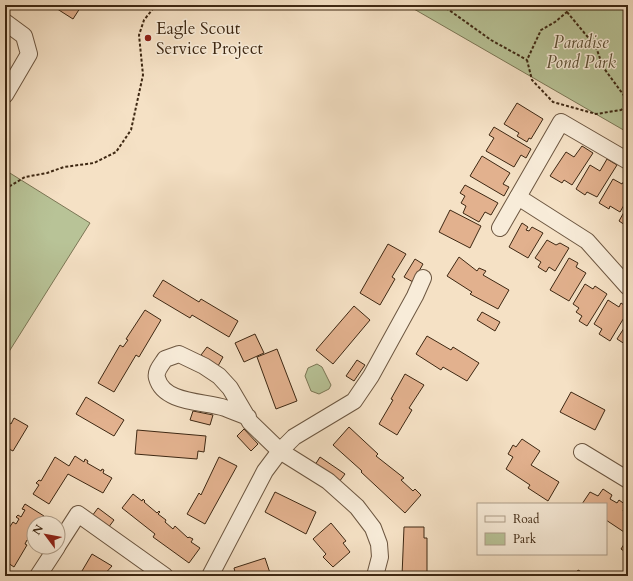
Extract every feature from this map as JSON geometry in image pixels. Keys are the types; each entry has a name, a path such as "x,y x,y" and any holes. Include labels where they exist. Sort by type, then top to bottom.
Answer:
{"street":[{"path":"5,22 24,36 29,54 5,95"},
{"path":"500,228 561,122 628,161"},
{"path":"518,197 587,241 628,287"},
{"path":"210,576 265,471 280,451 294,436 354,401 370,376 411,303 423,278"},
{"path":"248,417 225,408 178,397 166,391 160,384 157,377 157,372 165,359 179,354 187,357 219,376 230,388 248,417 280,451 328,481 357,506 373,528 379,544 380,557 375,576"},
{"path":"582,452 628,480"},
{"path":"66,532 78,514 165,576"},
{"path":"38,576 51,555"}],"path":[{"path":"5,189 25,177 47,173 64,167 94,163 116,152 130,130 143,75 139,35 144,20 156,5"},
{"path":"442,5 491,40 527,60"},
{"path":"567,12 596,47 603,66 628,102 621,110 596,114 553,102 532,80 527,60 541,30 555,22 575,5"}],"green space":[{"name":"Paradise Pond Park","path":"407,5 628,5 627,132"},
{"path":"5,170 90,223 5,358"},
{"path":"317,364 322,367 331,385 329,389 319,394 311,391 305,376 308,368"}],"building":[{"path":"51,5 82,5 73,19"},
{"path":"517,103 543,119 531,139 529,138 527,142 517,136 519,133 504,124"},
{"path":"494,127 531,149 526,158 521,155 514,167 486,151 494,138 489,135"},
{"path":"582,146 593,153 572,185 564,180 562,183 550,176 566,152 574,157"},
{"path":"482,156 510,173 503,184 509,187 504,196 470,176"},
{"path":"607,159 617,165 597,197 587,192 585,195 576,189 590,165 600,171"},
{"path":"628,175 628,198 620,212 610,206 609,209 599,203 613,179 622,184"},
{"path":"465,185 498,203 491,215 485,212 479,222 463,213 466,206 461,203 465,196 460,193"},
{"path":"628,205 628,227 619,221"},
{"path":"450,210 481,226 470,248 439,232"},
{"path":"522,223 528,227 526,230 529,231 532,227 543,233 528,258 509,247"},
{"path":"547,240 556,245 560,243 569,248 555,271 549,267 546,272 538,267 541,262 535,258"},
{"path":"388,244 406,254 392,277 395,279 380,305 360,293"},
{"path":"459,257 477,271 479,268 486,271 483,275 509,290 498,309 470,294 472,292 447,276"},
{"path":"569,258 578,263 576,267 586,273 569,301 550,290"},
{"path":"415,259 423,264 413,282 404,277"},
{"path":"163,280 199,302 201,299 238,321 229,337 192,315 190,318 153,296"},
{"path":"585,284 593,289 595,286 607,294 587,326 579,321 582,316 576,312 579,308 573,304"},
{"path":"608,300 619,307 621,303 627,307 625,309 628,311 610,341 599,334 602,329 594,324"},
{"path":"354,306 370,320 333,364 316,350"},
{"path":"145,310 161,320 139,357 136,355 114,392 98,383 120,345 123,347 128,340 126,339"},
{"path":"482,312 500,322 495,331 477,320"},
{"path":"628,322 628,346 617,339"},
{"path":"255,334 264,353 244,362 235,343"},
{"path":"427,336 451,350 453,347 479,363 467,381 443,367 441,370 416,354"},
{"path":"207,347 223,357 218,366 201,355"},
{"path":"277,349 297,401 276,409 257,357"},
{"path":"357,360 365,365 354,381 346,376"},
{"path":"405,374 424,385 409,408 412,410 397,435 379,424 393,400 391,399"},
{"path":"571,392 605,410 595,430 560,412"},
{"path":"86,397 124,420 114,436 76,414"},
{"path":"193,411 213,415 210,425 190,420"},
{"path":"14,418 28,426 13,451 5,447 5,420 11,424"},
{"path":"349,427 378,454 376,456 404,478 401,480 413,491 415,489 421,495 405,513 333,445"},
{"path":"244,429 258,444 251,451 237,436"},
{"path":"137,430 206,436 204,452 198,451 197,459 135,454"},
{"path":"522,439 540,451 531,465 559,482 548,501 528,488 530,485 506,469 513,457 508,454 513,445 516,447"},
{"path":"75,456 84,462 85,459 88,461 87,463 101,471 102,469 104,470 103,473 112,478 103,493 68,474 49,504 33,494 39,485 36,483 39,480 41,481 55,457 69,466"},
{"path":"219,457 237,466 205,524 187,514 199,493 201,495"},
{"path":"320,457 345,474 339,482 315,465"},
{"path":"603,489 612,495 610,499 617,503 619,500 626,505 623,511 628,515 628,526 624,532 607,521 607,503 583,503 590,492 598,496"},
{"path":"275,492 316,512 306,534 265,512"},
{"path":"133,494 142,501 143,499 145,501 144,502 157,513 159,511 160,512 158,514 166,520 165,522 173,529 175,526 188,538 193,539 191,542 200,548 189,563 153,537 155,534 122,508"},
{"path":"25,504 42,515 26,515 26,547 14,567 5,561 5,534 13,522 16,524 19,519 16,517 18,515 21,517 25,510 22,509"},
{"path":"98,508 114,520 108,528 92,516"},
{"path":"331,523 346,541 343,543 350,552 333,567 323,557 326,554 313,539"},
{"path":"404,527 424,527 424,538 427,538 427,576 402,576"},
{"path":"628,538 628,554 621,549"},
{"path":"92,554 112,566 103,576 79,576"},
{"path":"265,558 271,576 236,576 234,568"},
{"path":"578,570 589,576 575,576"},
{"path":"318,571 325,576 314,576"}],"place":[{"name":"Eagle Scout Service Project","path":"148,38"}]}
